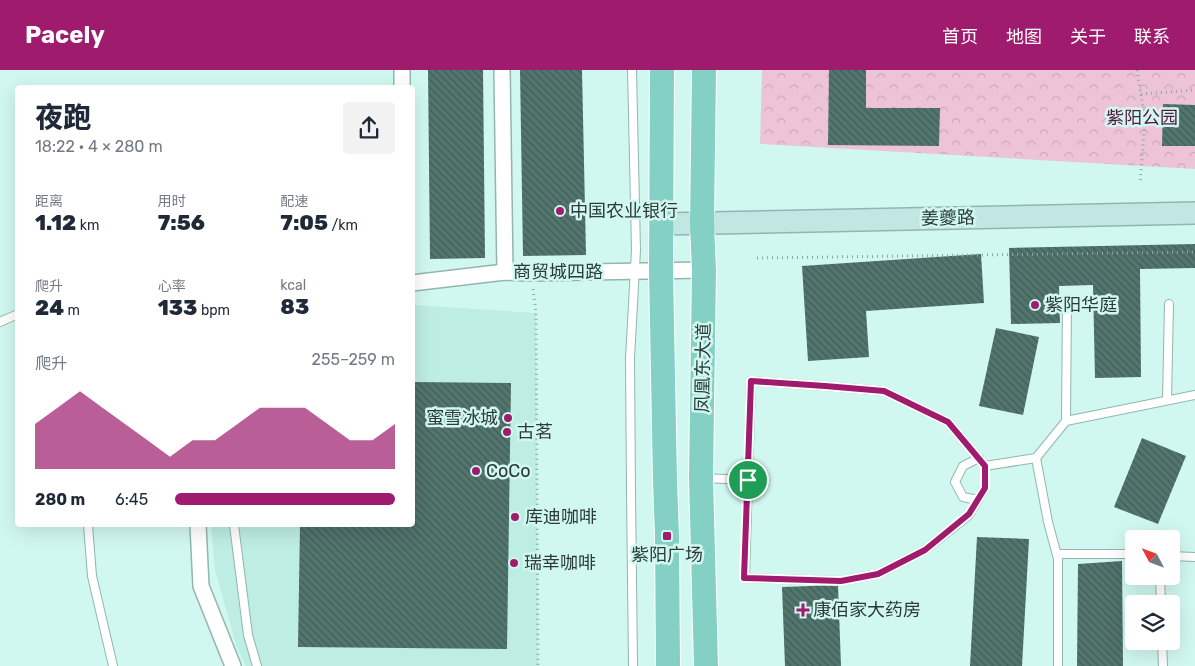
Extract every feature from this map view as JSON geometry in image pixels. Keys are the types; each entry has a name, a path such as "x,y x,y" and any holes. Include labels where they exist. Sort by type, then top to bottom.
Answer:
{"main road":[{"path":"662,70 661,270 668,666"},
{"name":"凤凰东大道","path":"704,70 701,478 706,666"}],"street":[{"path":"402,70 402,85"},
{"path":"502,70 505,272"},
{"name":"姜夔路","path":"662,224 1195,213"},
{"name":"商贸城四路","path":"415,284 505,272 704,270"},
{"path":"198,527 202,586 233,666"}],"lane":[{"path":"632,70 636,250 630,358 633,666"},
{"path":"985,466 1036,458 1066,420 1067,299"},
{"path":"1167,400 1169,304"},
{"path":"0,322 15,315"},
{"path":"751,381 884,391 948,422 985,466 985,488 969,514 925,550 878,574 841,581 744,578 751,381"},
{"path":"1066,420 1195,396"},
{"path":"978,500 963,497 955,482 963,466 979,458"},
{"path":"1036,458 1048,522 1058,559 1058,666"},
{"path":"701,478 748,480"},
{"path":"88,527 92,576 112,666"},
{"path":"234,527 248,635 257,666"},
{"path":"1057,554 1125,554"},
{"path":"1180,556 1195,557"},
{"path":"1163,650 1164,666"}],"path":[{"path":"1137,70 1145,120 1140,184"},
{"path":"1141,94 1195,90"},
{"path":"757,258 1195,252"},
{"path":"530,273 536,313 538,666"}],"shaded area":[{"path":"415,305 536,313 538,666 246,666 237,648 215,570 211,527 415,527"}],"green space":[{"name":"紫阳公园","path":"762,70 1195,70 1195,169 760,144"}],"building":[{"path":"428,70 483,70 485,258 430,259"},
{"path":"520,70 582,70 586,255 523,256"},
{"path":"829,70 866,70 866,108 940,108 939,146 828,145"},
{"path":"1163,104 1195,105 1195,146 1162,146"},
{"name":"紫阳华庭","path":"1195,244 1195,268 1140,269 1141,377 1095,378 1093,285 1059,286 1060,323 1011,324 1009,248"},
{"path":"981,254 984,303 866,311 869,357 808,361 802,266"},
{"name":"紫阳华庭","path":"996,328 1039,337 1023,415 979,406"},
{"path":"415,382 511,383 507,649 298,647 300,527 415,527"},
{"path":"1142,438 1186,456 1158,524 1114,507"},
{"path":"977,537 1029,539 1022,666 970,666"},
{"path":"1122,561 1123,666 1077,666 1078,564"},
{"path":"838,585 841,666 785,666 782,587"}],"place":[{"name":"中国农业银行","path":"560,211"},
{"name":"紫阳华庭","path":"1035,305"},
{"name":"蜜雪冰城","path":"508,418"},
{"name":"古茗","path":"507,432"},
{"name":"CoCo","path":"476,471"},
{"name":"库迪咖啡","path":"515,517"},
{"name":"紫阳广场","path":"667,536"},
{"name":"瑞幸咖啡","path":"514,563"},
{"name":"康佰家大药房","path":"803,610"}],"route":[{"path":"751,381 884,391 948,422 985,466 985,488 969,514 925,550 878,574 841,581 744,578 748,480 751,381"}]}
